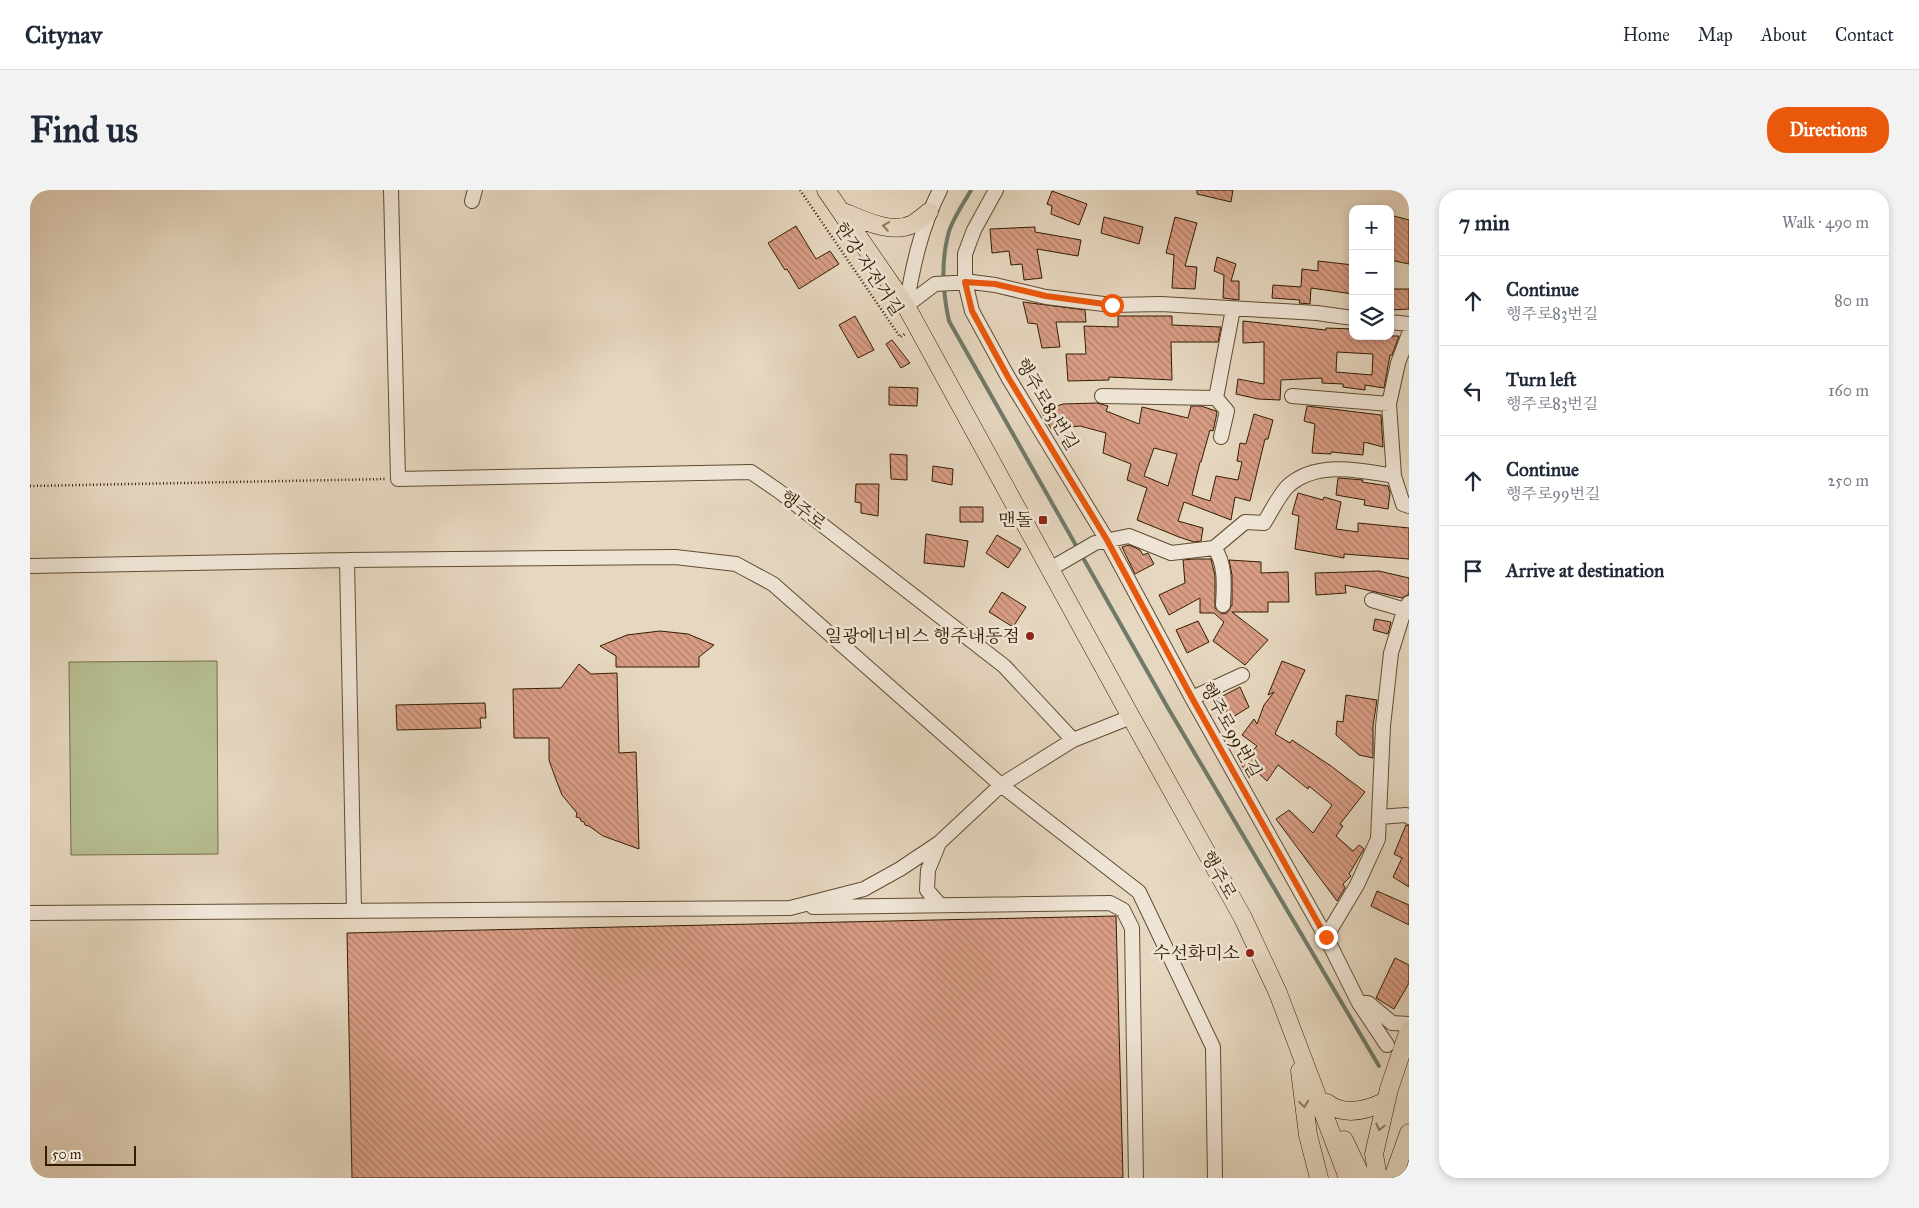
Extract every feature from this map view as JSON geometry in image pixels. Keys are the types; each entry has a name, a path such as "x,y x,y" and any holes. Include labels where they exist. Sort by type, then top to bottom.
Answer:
{"main road":[{"name":"행주로","path":"826,190 906,306 1056,564 1131,717 1244,918 1278,993 1348,1178"},
{"path":"841,211 875,224 900,227 912,224 934,198"},
{"path":"1409,1030 1386,1101 1374,1154 1390,1175 1409,1133"},
{"name":"행주로","path":"1295,1038 1362,1178"},
{"path":"1295,1038 1308,1135 1319,1178"},
{"path":"1327,1104 1332,1108 1345,1111 1367,1110 1386,1101"}],"street":[{"path":"391,190 398,479"},
{"name":"행주로83번길","path":"996,190 974,230 965,254 965,282 972,311 1101,542"},
{"path":"906,306 915,258 934,198"},
{"path":"906,306 935,284 965,282 995,284 1046,296 1112,305 1161,304 1349,318"},
{"path":"1216,398 1233,309"},
{"path":"1394,322 1409,324"},
{"path":"1409,334 1398,363 1389,404 1394,476 1403,504 1409,506"},
{"path":"1102,396 1216,398 1227,411 1221,438"},
{"path":"1292,396 1389,404"},
{"path":"1056,564 1101,542 1129,536 1171,554 1214,548 1245,522 1264,523 1287,488 1310,472 1355,469 1394,476"},
{"name":"행주로","path":"398,479 751,472 780,492 1004,666 1073,740"},
{"name":"행주로99번길","path":"1101,542 1192,698 1326,937 1359,1002 1387,1045"},
{"path":"1214,548 1221,557 1224,587 1222,606"},
{"path":"30,566 347,560 675,557 736,564 773,584 1001,785 1138,892 1213,1047 1214,1178"},
{"path":"347,560 354,910"},
{"path":"1326,937 1357,885 1378,839 1383,726 1391,653 1407,608 1372,600"},
{"path":"1192,698 1242,675"},
{"path":"790,908 864,889 900,869 939,843 1001,785 1073,740 1131,717"},
{"path":"1379,817 1406,815 1409,817"},
{"path":"939,843 928,870 927,890 940,905"},
{"path":"30,913 790,908 1110,903 1123,910 1132,928 1136,1178"},
{"path":"1359,1002 1368,1002 1392,1023 1409,1024"}],"path":[{"name":"한강 자전거길","path":"800,190 900,337"},
{"path":"30,486 398,479"}],"green space":[{"path":"217,661 218,854 71,855 69,662"}],"building":[{"path":"1197,190 1233,190 1231,202 1197,194"},
{"path":"1052,191 1087,204 1079,225 1051,214 1052,206 1047,204"},
{"path":"1394,216 1409,220 1409,264 1394,261"},
{"path":"1104,217 1143,227 1139,244 1101,233"},
{"path":"1175,217 1197,223 1185,266 1197,267 1195,289 1172,288 1174,255 1166,253"},
{"path":"796,226 816,259 830,251 839,264 799,289 768,243"},
{"path":"1035,227 1035,232 1081,240 1078,256 1037,249 1042,278 1024,280 1022,264 1011,265 1009,251 992,253 990,229"},
{"path":"1217,257 1236,264 1231,281 1239,281 1239,300 1223,298 1224,275 1214,271"},
{"path":"1318,261 1349,265 1349,293 1311,288 1310,304 1299,303 1300,300 1272,298 1273,285 1301,287 1302,269 1318,271"},
{"path":"1394,289 1409,289 1409,309 1394,310"},
{"path":"1023,302 1085,310 1086,322 1056,322 1060,347 1042,348 1037,324 1028,323"},
{"path":"855,316 874,350 858,358 839,325"},
{"path":"1118,316 1172,316 1172,325 1221,327 1218,342 1171,342 1172,380 1109,377 1109,380 1068,381 1066,354 1086,354 1084,326 1118,327"},
{"path":"1243,321 1326,330 1326,328 1349,329 1349,340 1394,340 1394,336 1399,336 1392,355 1390,355 1384,388 1365,385 1365,390 1343,387 1343,384 1322,383 1322,378 1281,380 1280,400 1258,399 1236,394 1238,379 1264,384 1264,342 1243,343","holes":["1337,352 1373,354 1372,375 1336,372"]},
{"path":"892,340 910,363 901,368 886,344"},
{"path":"889,387 918,388 917,406 889,405"},
{"path":"1097,403 1108,406 1106,411 1139,424 1142,407 1188,418 1191,406 1201,406 1216,411 1213,431 1210,430 1192,495 1210,501 1216,476 1238,480 1242,462 1237,461 1240,443 1246,444 1254,414 1273,420 1268,439 1265,439 1250,501 1235,497 1231,520 1184,502 1178,521 1203,528 1201,541 1194,542 1137,520 1147,488 1127,480 1131,464 1103,453 1106,433 1080,426 1070,427 1068,421 1052,430 1041,411 1063,404","holes":["1154,448 1177,454 1168,486 1144,476"]},
{"path":"1307,406 1381,415 1383,447 1364,442 1363,455 1331,452 1331,454 1312,453 1315,424 1304,421"},
{"path":"890,454 907,455 907,480 891,479"},
{"path":"933,466 953,469 952,485 932,481"},
{"path":"1338,478 1363,480 1362,482 1388,486 1390,493 1388,509 1364,505 1365,500 1336,495"},
{"path":"856,484 879,484 878,516 861,513 861,503 855,502"},
{"path":"1298,493 1323,500 1324,497 1341,502 1336,529 1358,532 1358,523 1409,528 1409,559 1344,554 1344,558 1295,549 1299,516 1292,514"},
{"path":"960,507 983,507 983,522 960,522"},
{"path":"926,534 968,541 964,567 924,563"},
{"path":"997,535 1021,549 1008,568 986,553"},
{"path":"1129,545 1140,550 1143,555 1148,553 1154,564 1135,574 1122,547"},
{"path":"1211,559 1215,576 1215,608 1222,614 1227,613 1232,605 1232,575 1229,560 1261,562 1261,573 1288,572 1289,602 1268,602 1268,612 1232,612 1268,640 1245,665 1213,641 1224,622 1214,613 1200,613 1200,598 1169,615 1159,595 1185,583 1183,560"},
{"path":"1379,571 1409,578 1409,594 1402,598 1345,585 1346,593 1316,595 1315,573"},
{"path":"1002,592 1026,607 1013,627 989,612"},
{"path":"1375,619 1391,622 1388,634 1373,630"},
{"path":"1198,621 1209,642 1187,653 1176,630"},
{"path":"660,631 688,634 714,645 699,657 699,667 616,667 616,656 600,646 627,635"},
{"path":"1282,661 1305,670 1275,734 1290,743 1292,740 1365,792 1340,824 1343,826 1336,836 1353,851 1359,845 1364,849 1349,874 1351,876 1343,884 1345,888 1337,901 1276,819 1289,810 1313,833 1332,805 1309,786 1308,789 1278,765 1267,781 1255,770 1251,776 1240,764 1257,746 1242,735 1254,719 1257,724 1264,705 1274,692 1268,695"},
{"path":"579,664 591,674 617,673 619,753 636,752 639,849 603,836 576,817 577,813 562,795 549,760 549,738 514,738 513,689 561,688"},
{"path":"1240,687 1249,707 1225,722 1213,701"},
{"path":"1346,695 1377,700 1373,726 1373,758 1359,755 1336,735 1337,721 1343,722"},
{"path":"485,703 486,718 480,718 481,728 397,730 396,705"},
{"path":"1406,825 1409,826 1409,887 1393,877 1402,858 1394,854"},
{"path":"1377,891 1409,905 1409,925 1371,906"},
{"path":"1116,916 1123,1178 352,1178 347,933"},
{"path":"1395,958 1409,965 1409,983 1394,1009 1376,998"}],"waterway":[{"path":"971,190 952,224 944,256 945,300 949,321 1168,708 1379,1066"}],"place":[{"name":"맨돌","path":"1043,520"},
{"name":"일광에너비스 행주내동점","path":"1030,636"},
{"name":"수선화미소","path":"1250,953"}],"route":[{"path":"1112,305 1046,296 995,284 965,282 972,311 1008,377 1107,540 1192,698 1326,937"}]}
